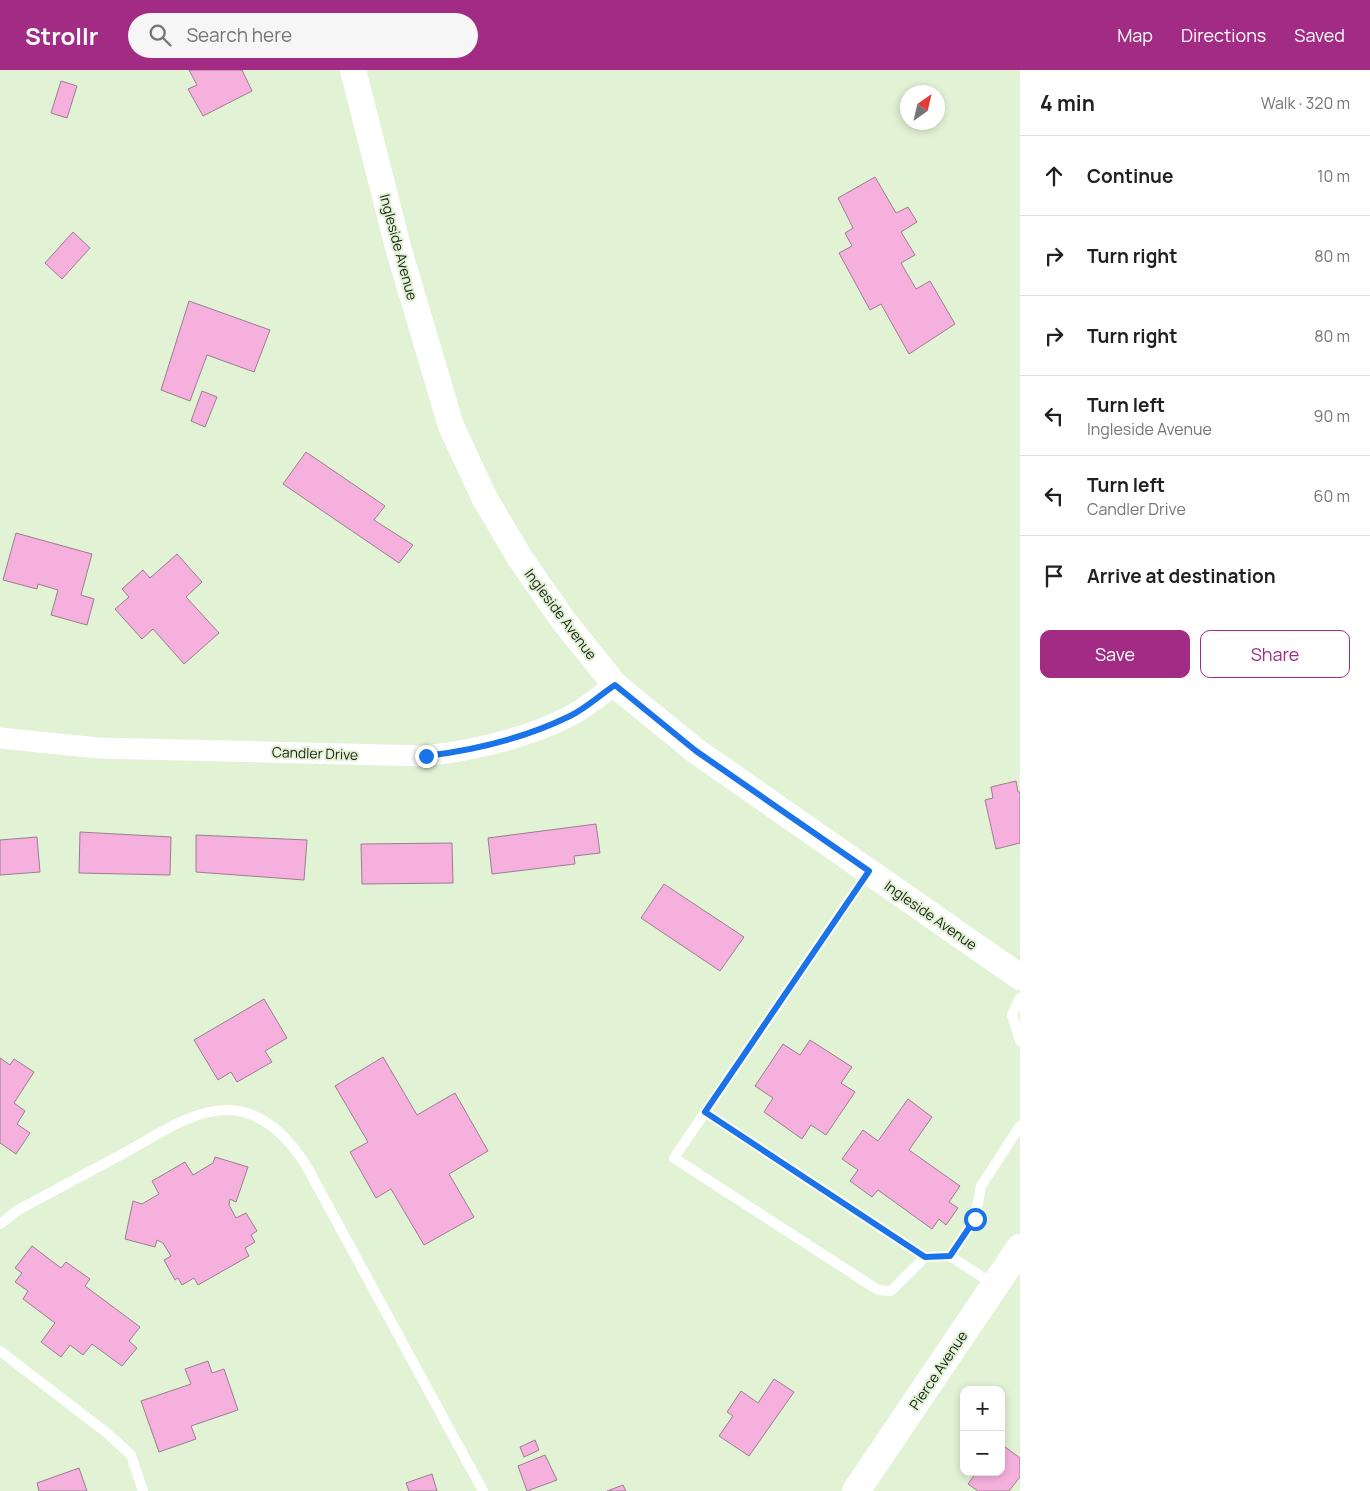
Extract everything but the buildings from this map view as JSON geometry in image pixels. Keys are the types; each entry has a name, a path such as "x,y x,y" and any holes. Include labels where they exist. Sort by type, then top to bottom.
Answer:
{"main road":[{"name":"Pierce Avenue","path":"856,1491 1020,1248"}],"street":[{"name":"Ingleside Avenue","path":"353,70 398,247 451,426 485,498 520,558 563,620 615,685 696,751 1020,977"},
{"name":"Candler Drive","path":"0,738 98,748 426,756 469,750 520,737 572,715 615,685"}],"lane":[{"path":"869,871 674,1158 878,1290 891,1290 925,1257"},
{"path":"1020,998 1012,1015 1020,1041"},
{"path":"0,1224 18,1210 175,1125 206,1112 227,1110 261,1119 284,1136 307,1167 482,1491"},
{"path":"705,1112 925,1257 950,1256 995,1286"},
{"path":"950,1256 975,1219 981,1186 1020,1126"},
{"path":"0,1351 107,1433 131,1455 142,1491"}],"route":[{"path":"426,756 469,750 520,737 572,715 615,685 696,751 869,871 705,1112 925,1257 950,1256 975,1219"}]}
